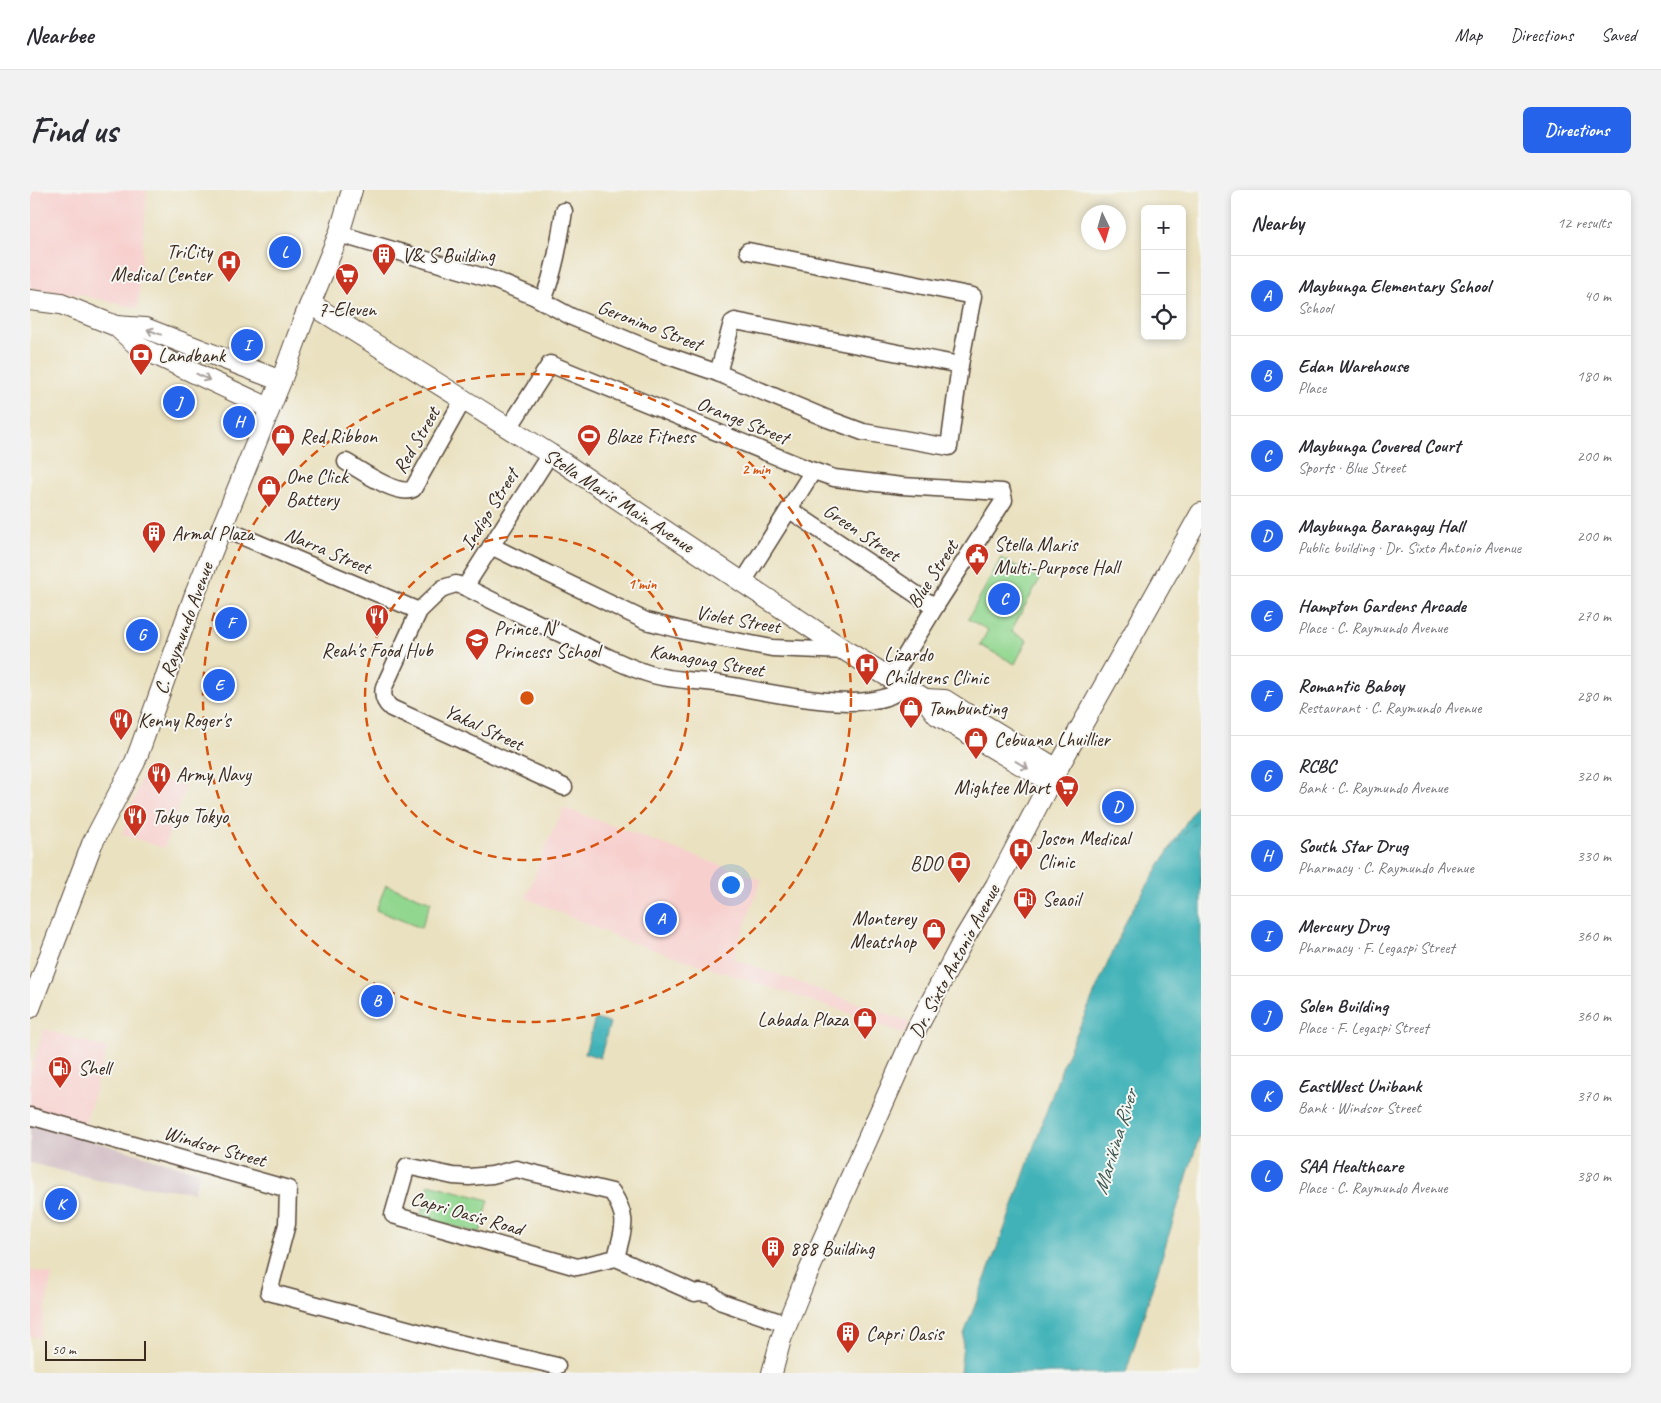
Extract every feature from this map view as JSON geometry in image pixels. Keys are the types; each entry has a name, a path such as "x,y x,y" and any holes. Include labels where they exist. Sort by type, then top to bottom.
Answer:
{"main road":[{"name":"C. Raymundo Avenue","path":"30,1008 92,844 135,762 220,527 282,381 339,234 352,190"},
{"path":"30,300 61,304 116,326 145,328 282,381"},
{"name":"Stella Maris Main Avenue","path":"311,304 550,454 846,651 925,699 945,700 981,723 1053,776"},
{"path":"116,326 139,347 269,408"},
{"name":"Dr. Sixto Antonio Avenue","path":"772,1373 786,1324 916,1028 965,937 996,885 1053,776 1201,513"}],"street":[{"path":"543,301 557,259 564,211"},
{"name":"Geronimo Street","path":"339,234 494,280 617,336 718,373 863,432 948,447 960,365"},
{"path":"718,373 732,323 735,321 960,365 973,296 748,251"},
{"name":"Orange Street","path":"509,428 550,364 834,478 902,486 1002,492"},
{"name":"Red Street","path":"346,462 397,490 408,492 412,490 463,400"},
{"name":"Indigo Street","path":"461,586 491,546 550,454"},
{"path":"743,582 813,471"},
{"name":"Blue Street","path":"898,682 935,607 1004,500 1002,492"},
{"name":"Green Street","path":"790,510 935,607"},
{"name":"Narra Street","path":"220,527 419,611"},
{"name":"Violet Street","path":"491,546 646,621 689,632 772,648 846,651"},
{"path":"419,611 443,588 461,586"},
{"name":"Kamagong Street","path":"461,586 607,657 654,675 799,698 857,703 889,697 898,693 898,682"},
{"name":"Yakal Street","path":"419,611 384,687 384,699 387,704 400,712 564,788"},
{"name":"Windsor Street","path":"30,1116 288,1189 287,1224 269,1292 454,1342 557,1366"},
{"name":"Capri Oasis Road","path":"407,1166 453,1176 468,1177 516,1169 612,1192 622,1207 625,1222 616,1258 577,1267 393,1215 407,1166"},
{"path":"616,1258 695,1293 698,1300 708,1306 722,1302 786,1324"}],"shaded area":[{"path":"30,190 147,190 138,308 81,295 30,288"},
{"path":"143,773 185,787 164,848 122,834"},
{"path":"564,808 761,880 733,959 910,1022 905,1034 852,1014 624,940 526,898 546,846"},
{"path":"44,1029 107,1048 84,1127 30,1110 30,1074"},
{"path":"30,1123 200,1172 194,1192 109,1182 30,1163"},
{"path":"30,1270 52,1275 39,1338 30,1336"}],"green space":[{"path":"1001,558 1040,579 1011,631 1027,640 1015,664 980,645 988,630 968,619"},
{"path":"386,885 431,902 421,928 376,910"},
{"path":"429,1184 489,1200 480,1233 420,1218"}],"water":[{"name":"Marikina River","path":"1201,798 1201,1131 1126,1373 960,1373 964,1334 1008,1219 1064,1062 1129,915"},
{"path":"595,1019 610,1023 600,1058 585,1053"}],"ferry route":[{"path":"1169,851 1201,816"}],"place":[{"name":"SAA Healthcare","path":"285,252"},
{"name":"V& S Building","path":"384,276"},
{"name":"TriCity Medical Center","path":"229,283"},
{"name":"7-Eleven","path":"347,296"},
{"name":"Mercury Drug","path":"247,345"},
{"name":"Landbank","path":"141,376"},
{"name":"Solen Building","path":"179,402"},
{"name":"South Star Drug","path":"239,422"},
{"name":"Red Ribbon","path":"283,457"},
{"name":"Blaze Fitness","path":"589,457"},
{"name":"One Click Battery","path":"269,508"},
{"name":"Armal Plaza","path":"154,554"},
{"name":"Stella Maris Multi-Purpose Hall","path":"977,576"},
{"name":"Maybunga Covered Court","path":"1004,599"},
{"name":"Romantic Baboy","path":"231,623"},
{"name":"RCBC","path":"142,635"},
{"name":"Reah's Food Hub","path":"377,637"},
{"name":"Prince N' Princess School","path":"477,661"},
{"name":"Hampton Gardens Arcade","path":"219,685"},
{"name":"Lizardo Childrens Clinic","path":"867,686"},
{"name":"Tambunting","path":"911,729"},
{"name":"Kenny Roger's","path":"121,741"},
{"name":"Cebuana Lhuillier","path":"976,760"},
{"name":"Army Navy","path":"159,795"},
{"name":"Maybunga Barangay Hall","path":"1118,807"},
{"name":"Mightee Mart","path":"1067,808"},
{"name":"Tokyo Tokyo","path":"135,837"},
{"name":"Joson Medical Clinic","path":"1021,871"},
{"name":"BDO","path":"959,884"},
{"name":"Maybunga Elementary School","path":"661,919"},
{"name":"Seaoil","path":"1025,920"},
{"name":"Monterey Meatshop","path":"934,951"},
{"name":"Edan Warehouse","path":"377,1001"},
{"name":"Labada Plaza","path":"865,1040"},
{"name":"Shell","path":"60,1089"},
{"name":"EastWest Unibank","path":"61,1204"},
{"name":"888 Building","path":"773,1269"},
{"name":"Capri Oasis","path":"848,1354"}]}
